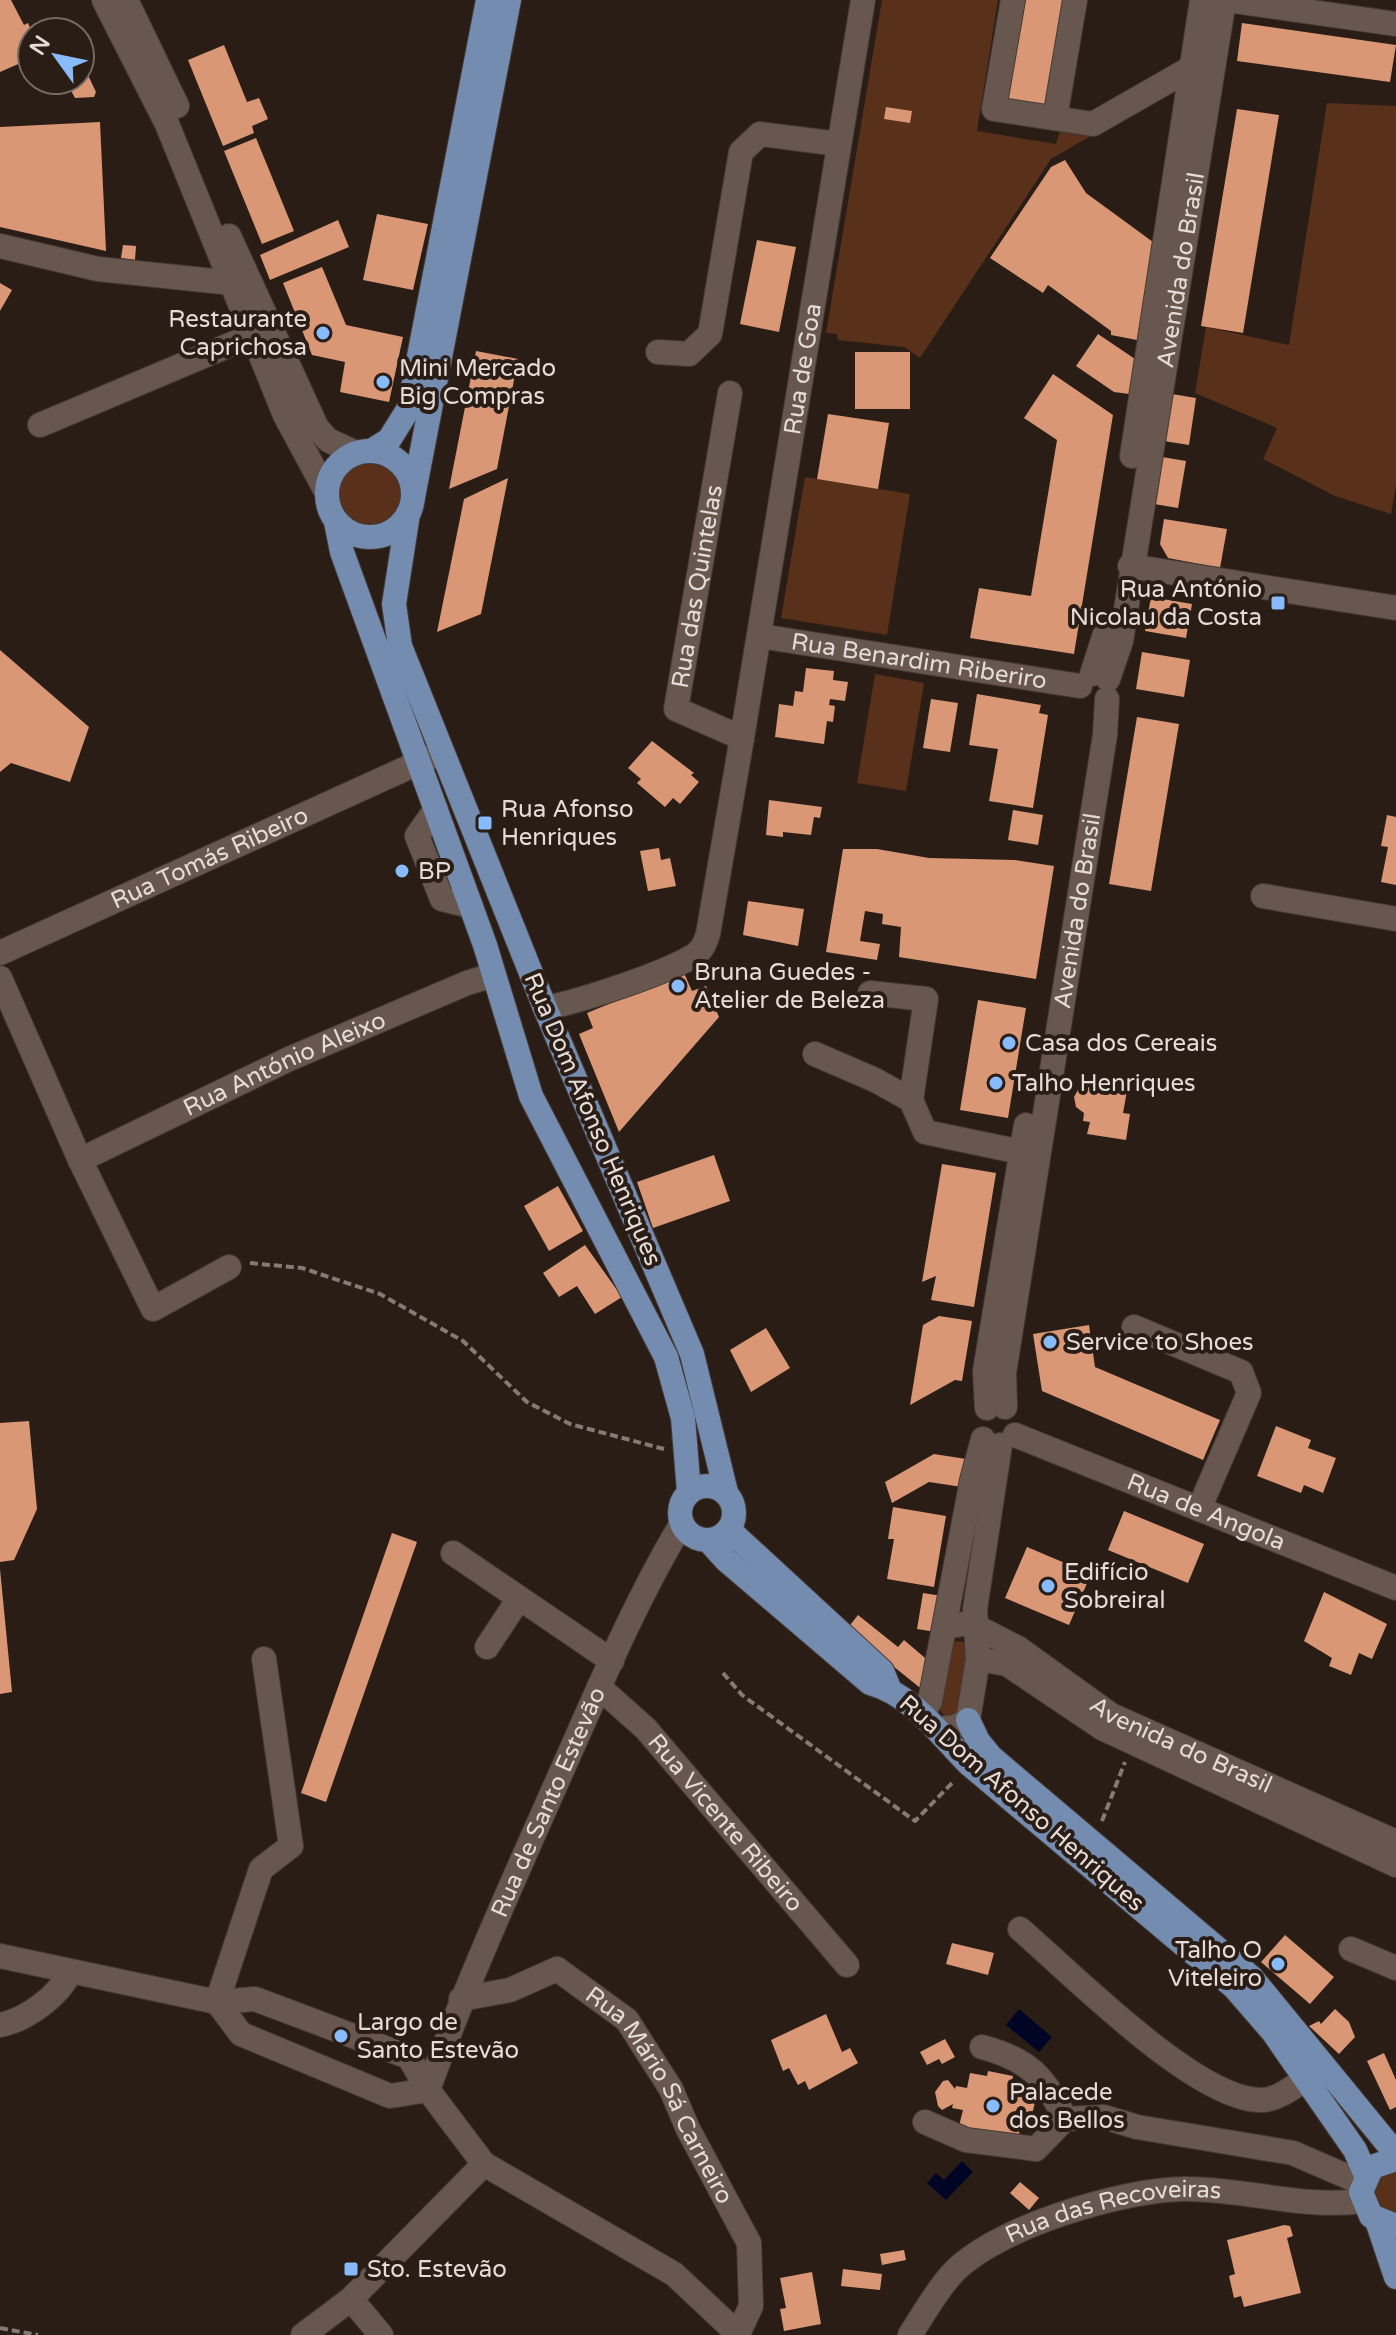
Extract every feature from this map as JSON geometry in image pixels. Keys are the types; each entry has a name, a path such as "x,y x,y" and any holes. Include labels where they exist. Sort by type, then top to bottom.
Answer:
{"main road":[{"path":"326,491 335,467 389,440 409,408 488,0"},
{"path":"336,522 360,537 374,537 388,533 410,506 509,0"},
{"name":"Rua Dom Afonso Henriques","path":"364,452 386,454 407,471 410,506 394,618 400,646 548,1014 692,1354 726,1492 734,1506 719,1535"},
{"name":"Rua Dom Afonso Henriques","path":"326,491 342,552 485,945 535,1107 666,1357 683,1418 687,1456 689,1492 681,1506 682,1523 692,1536 719,1535 882,1671 889,1688 930,1722 969,1764 1234,1987 1273,2032 1355,2150 1363,2187 1387,2223 1396,2277"},
{"path":"485,945 502,934 517,937"},
{"path":"512,1034 533,1036 548,1014"},
{"path":"689,1492 704,1485 726,1492"},
{"name":"Rua Dom Afonso Henriques","path":"968,1720 978,1741 991,1757 1252,1978 1396,2157 1380,2162 1363,2187"}],"street":[{"name":"Rua Dom Afonso Henriques","path":"104,0 167,124 240,284 317,428 328,440 364,452"},
{"name":"Rua Dom Afonso Henriques","path":"126,0 182,116 240,284 251,336 285,415 326,491"},
{"name":"Rua de Goa","path":"742,738 863,0"},
{"path":"1013,0 994,109 1093,124 1191,68"},
{"path":"1055,118 1075,0"},
{"name":"Avenida do Brasil","path":"930,1722 930,1701 972,1480 1016,1419 996,1408 985,1371 1105,638 1202,0"},
{"name":"Avenida do Brasil","path":"999,1440 978,1426 996,1408 1004,1373 1105,735 1095,688 1121,641 1130,566 1226,0 1396,24"},
{"path":"658,352 689,354 710,334 741,152 760,134 839,144"},
{"path":"0,246 98,269 240,284"},
{"path":"40,425 251,336"},
{"name":"Rua das Quintelas","path":"730,393 676,709 742,738"},
{"path":"1130,566 1396,608"},
{"name":"Rua Benardim Riberiro","path":"759,636 1095,688"},
{"path":"548,1014 669,966 696,954 704,946 742,738"},
{"path":"419,763 442,752"},
{"name":"Rua Tomás Ribeiro","path":"0,953 419,763"},
{"path":"1263,896 1396,919"},
{"name":"Rua António Aleixo","path":"80,1160 289,1059 467,983 493,975"},
{"path":"0,978 80,1160 153,1309 229,1267"},
{"path":"870,993 926,999 911,1100 925,1132 1021,1152"},
{"path":"815,1054 875,1080 911,1100"},
{"path":"1134,1327 1241,1372 1249,1393 1199,1509"},
{"name":"Avenida do Brasil","path":"968,1720 978,1659 979,1629 975,1609 999,1440"},
{"name":"Rua de Angola","path":"999,1440 1199,1509 1396,1588"},
{"name":"Rua de Santo Estevão","path":"428,2090 461,1999 599,1687 650,1577 682,1523"},
{"path":"453,1553 612,1661"},
{"path":"487,1647 518,1600"},
{"name":"Avenida do Brasil","path":"945,1627 963,1622 979,1629 1018,1648 1111,1715 1396,1842"},
{"path":"217,2002 261,1869 291,1846 264,1659"},
{"name":"Avenida do Brasil","path":"978,1659 1007,1664 1102,1728 1396,1865"},
{"name":"Rua Vicente Ribeiro","path":"599,1687 646,1729 847,1965"},
{"path":"930,1722 955,1727 968,1720"},
{"path":"1020,1929 1187,2073 1230,2095 1263,2100 1286,2092 1305,2079"},
{"path":"1351,1949 1396,1968"},
{"path":"0,1956 217,2002 255,1999 409,2057 428,2090 484,2164 674,2274 739,2334"},
{"name":"Rua Mário Sá Carneiro","path":"461,1999 510,1990 557,1969 627,2020 671,2089 688,2129 749,2243 751,2306 739,2334"},
{"path":"0,2025 15,2022 64,1986 70,1972"},
{"path":"217,2002 241,2034 390,2096 428,2090"},
{"path":"982,2047 1015,2056 1050,2087 1065,2119"},
{"path":"925,2122 966,2140 1036,2149 1065,2119 1104,2117 1137,2127 1293,2153 1363,2187"},
{"path":"303,2335 351,2299 484,2164"},
{"name":"Rua das Recoveiras","path":"910,2335 952,2273 1000,2240 1086,2205 1185,2189 1330,2205 1363,2187"},
{"path":"351,2299 381,2335"}],"path":[{"path":"229,1267 240,1262 302,1268 380,1294 463,1341 527,1402 570,1424 609,1432 687,1456"},
{"path":"723,1673 742,1695 915,1821 960,1774"},
{"path":"1098,1830 1126,1759"},
{"path":"0,2328 38,2335"}],"shaded area":[{"path":"882,0 998,0 977,131 1056,144 1061,129 1092,135 1051,159 920,358 904,347 838,340 837,334 826,333"},
{"path":"1327,103 1396,106 1396,485 1391,514 1335,496 1263,459 1277,428 1195,393 1206,327 1289,345"},
{"path":"369,461 392,470 401,493 392,516 369,525 346,516 337,493 346,470"},
{"path":"805,477 910,494 887,635 781,618"},
{"path":"875,674 924,683 906,791 857,783"},
{"path":"964,1642 967,1649 957,1711 946,1717 938,1708 952,1643"},
{"path":"1396,2172 1394,2213 1376,2204 1373,2190 1379,2178"}],"water":[{"path":"1019,2009 1052,2037 1039,2052 1006,2025"},
{"path":"962,2161 973,2172 946,2200 927,2183 936,2173 944,2180"}],"building":[{"path":"0,0 11,0 19,16 16,16 16,65 0,72"},
{"path":"1024,0 1067,0 1049,111 1006,104"},
{"path":"1242,23 1396,45 1390,82 1237,61"},
{"path":"224,45 247,102 259,98 268,119 252,126 254,133 223,146 188,60"},
{"path":"886,107 912,111 910,123 884,119"},
{"path":"1237,109 1279,115 1243,333 1201,326"},
{"path":"100,122 106,251 0,227 0,127"},
{"path":"256,138 294,231 262,244 224,151"},
{"path":"1065,160 1086,193 1153,242 1137,340 1111,335 1111,331 1048,285 1043,293 990,258 1051,167"},
{"path":"377,214 428,224 413,290 363,280"},
{"path":"338,220 349,247 270,280 260,255"},
{"path":"757,240 796,247 779,332 740,324"},
{"path":"123,245 136,246 135,260 121,258"},
{"path":"322,267 346,325 403,337 389,402 340,392 345,362 312,355 283,283"},
{"path":"0,283 12,290 0,311"},
{"path":"1098,334 1135,359 1129,394 1114,392 1076,366"},
{"path":"476,351 518,359 497,469 449,489"},
{"path":"855,352 910,352 910,409 855,409"},
{"path":"1053,374 1113,415 1074,654 970,638 979,588 1031,596 1057,440 1024,418"},
{"path":"1172,394 1196,398 1189,445 1164,441"},
{"path":"828,414 889,423 878,489 817,479"},
{"path":"1162,457 1186,461 1178,508 1154,504"},
{"path":"508,478 481,614 437,632 464,499"},
{"path":"1164,519 1227,529 1220,568 1168,558 1160,544"},
{"path":"1151,597 1192,604 1186,638 1145,631"},
{"path":"0,650 89,727 70,782 11,763 0,772"},
{"path":"1142,652 1190,660 1184,697 1136,689"},
{"path":"806,668 834,671 833,680 848,682 845,701 830,699 829,705 835,706 833,722 827,721 824,744 775,737 779,704 793,706 795,691 803,692"},
{"path":"977,694 1041,705 1039,713 1048,715 1033,808 989,801 998,749 969,745"},
{"path":"931,699 958,703 950,752 923,748"},
{"path":"1137,717 1179,724 1151,891 1109,884"},
{"path":"652,741 694,773 691,775 699,782 680,804 673,798 665,807 637,783 641,779 628,768"},
{"path":"769,800 822,807 820,818 814,817 811,835 783,832 783,837 766,835"},
{"path":"1013,810 1043,815 1038,845 1008,840"},
{"path":"1387,815 1396,817 1396,885 1381,882 1388,847 1381,846"},
{"path":"659,848 661,860 670,858 676,886 648,891 640,851"},
{"path":"843,849 877,849 929,858 1015,860 1054,866 1036,979 899,957 901,927 882,924 883,914 865,911 860,941 880,944 877,960 826,952"},
{"path":"748,901 804,909 798,946 743,935"},
{"path":"684,973 692,991 706,986 719,1017 619,1132 579,1034 593,1028 587,1013"},
{"path":"978,1000 1026,1008 1008,1118 960,1110"},
{"path":"1089,1085 1127,1091 1123,1113 1130,1114 1126,1140 1087,1134 1090,1122 1083,1121 1084,1113 1076,1107 1074,1097 1079,1088"},
{"path":"714,1155 730,1201 653,1228 637,1182"},
{"path":"942,1164 996,1173 974,1307 931,1300 936,1276 922,1282"},
{"path":"558,1186 583,1231 549,1251 524,1206"},
{"path":"585,1245 622,1297 595,1314 577,1286 559,1297 543,1273"},
{"path":"939,1316 972,1321 962,1381 955,1380 910,1405 923,1325"},
{"path":"1089,1325 1095,1367 1220,1420 1203,1460 1042,1391 1033,1334"},
{"path":"766,1328 790,1368 751,1392 730,1350"},
{"path":"29,1421 37,1509 14,1560 0,1562 0,1423"},
{"path":"1276,1426 1311,1440 1308,1448 1336,1458 1323,1493 1304,1485 1301,1493 1257,1476"},
{"path":"934,1454 966,1459 962,1487 929,1482 892,1503 885,1482"},
{"path":"893,1507 946,1516 934,1587 887,1579 894,1539 888,1539"},
{"path":"1124,1511 1204,1544 1188,1583 1108,1550"},
{"path":"392,1533 417,1542 326,1802 301,1793"},
{"name":"Edifício Sobreiral","path":"1027,1547 1091,1574 1069,1625 1005,1598"},
{"path":"0,1569 12,1692 0,1694"},
{"path":"1324,1592 1387,1624 1372,1659 1359,1653 1351,1675 1329,1666 1332,1658 1304,1641"},
{"path":"923,1593 942,1596 936,1632 917,1629"},
{"path":"858,1615 898,1647 904,1640 931,1663 927,1688 919,1687 847,1629"},
{"path":"1285,1935 1334,1977 1310,2004 1261,1962"},
{"path":"952,1943 994,1953 988,1975 946,1964"},
{"path":"1335,2009 1349,2022 1355,2037 1339,2054 1309,2026 1319,2021 1321,2024"},
{"path":"826,2014 842,2052 850,2048 858,2063 809,2090 805,2081 798,2085 789,2068 783,2071 771,2040"},
{"path":"945,2039 955,2057 942,2064 939,2059 927,2065 920,2052"},
{"path":"1384,2053 1396,2080 1396,2107 1390,2110 1367,2061"},
{"name":"Palacede dos Bellos","path":"988,2071 1013,2076 1012,2081 1029,2085 1026,2101 1035,2102 1030,2124 1022,2122 1018,2138 959,2126 963,2110 952,2108 953,2104 942,2110 938,2106 935,2092 943,2081 948,2080 955,2089 956,2086 967,2088 970,2073 987,2076"},
{"path":"1020,2182 1039,2198 1029,2210 1010,2193"},
{"path":"1290,2226 1293,2236 1287,2238 1301,2293 1244,2307 1241,2296 1234,2298 1229,2276 1235,2274 1227,2240"},
{"path":"904,2250 906,2260 882,2265 880,2254"},
{"path":"843,2269 882,2274 880,2290 841,2286"},
{"path":"812,2272 821,2324 784,2331 780,2309 786,2308 780,2278"}],"place":[{"name":"Restaurante Caprichosa","path":"323,333"},
{"name":"Mini Mercado Big Compras","path":"383,382"},
{"name":"Rua António Nicolau da Costa","path":"1278,603"},
{"name":"Rua Afonso Henriques","path":"485,823"},
{"name":"BP","path":"402,871"},
{"name":"Bruna Guedes - Atelier de Beleza","path":"678,986"},
{"name":"Casa dos Cereais","path":"1009,1043"},
{"name":"Talho Henriques","path":"996,1083"},
{"name":"Service to Shoes","path":"1050,1342"},
{"name":"Edifício Sobreiral","path":"1048,1586"},
{"name":"Talho O Viteleiro","path":"1278,1964"},
{"name":"Largo de Santo Estevão","path":"341,2036"},
{"name":"Palacede dos Bellos","path":"993,2106"},
{"name":"Sto. Estevão","path":"351,2269"}]}
